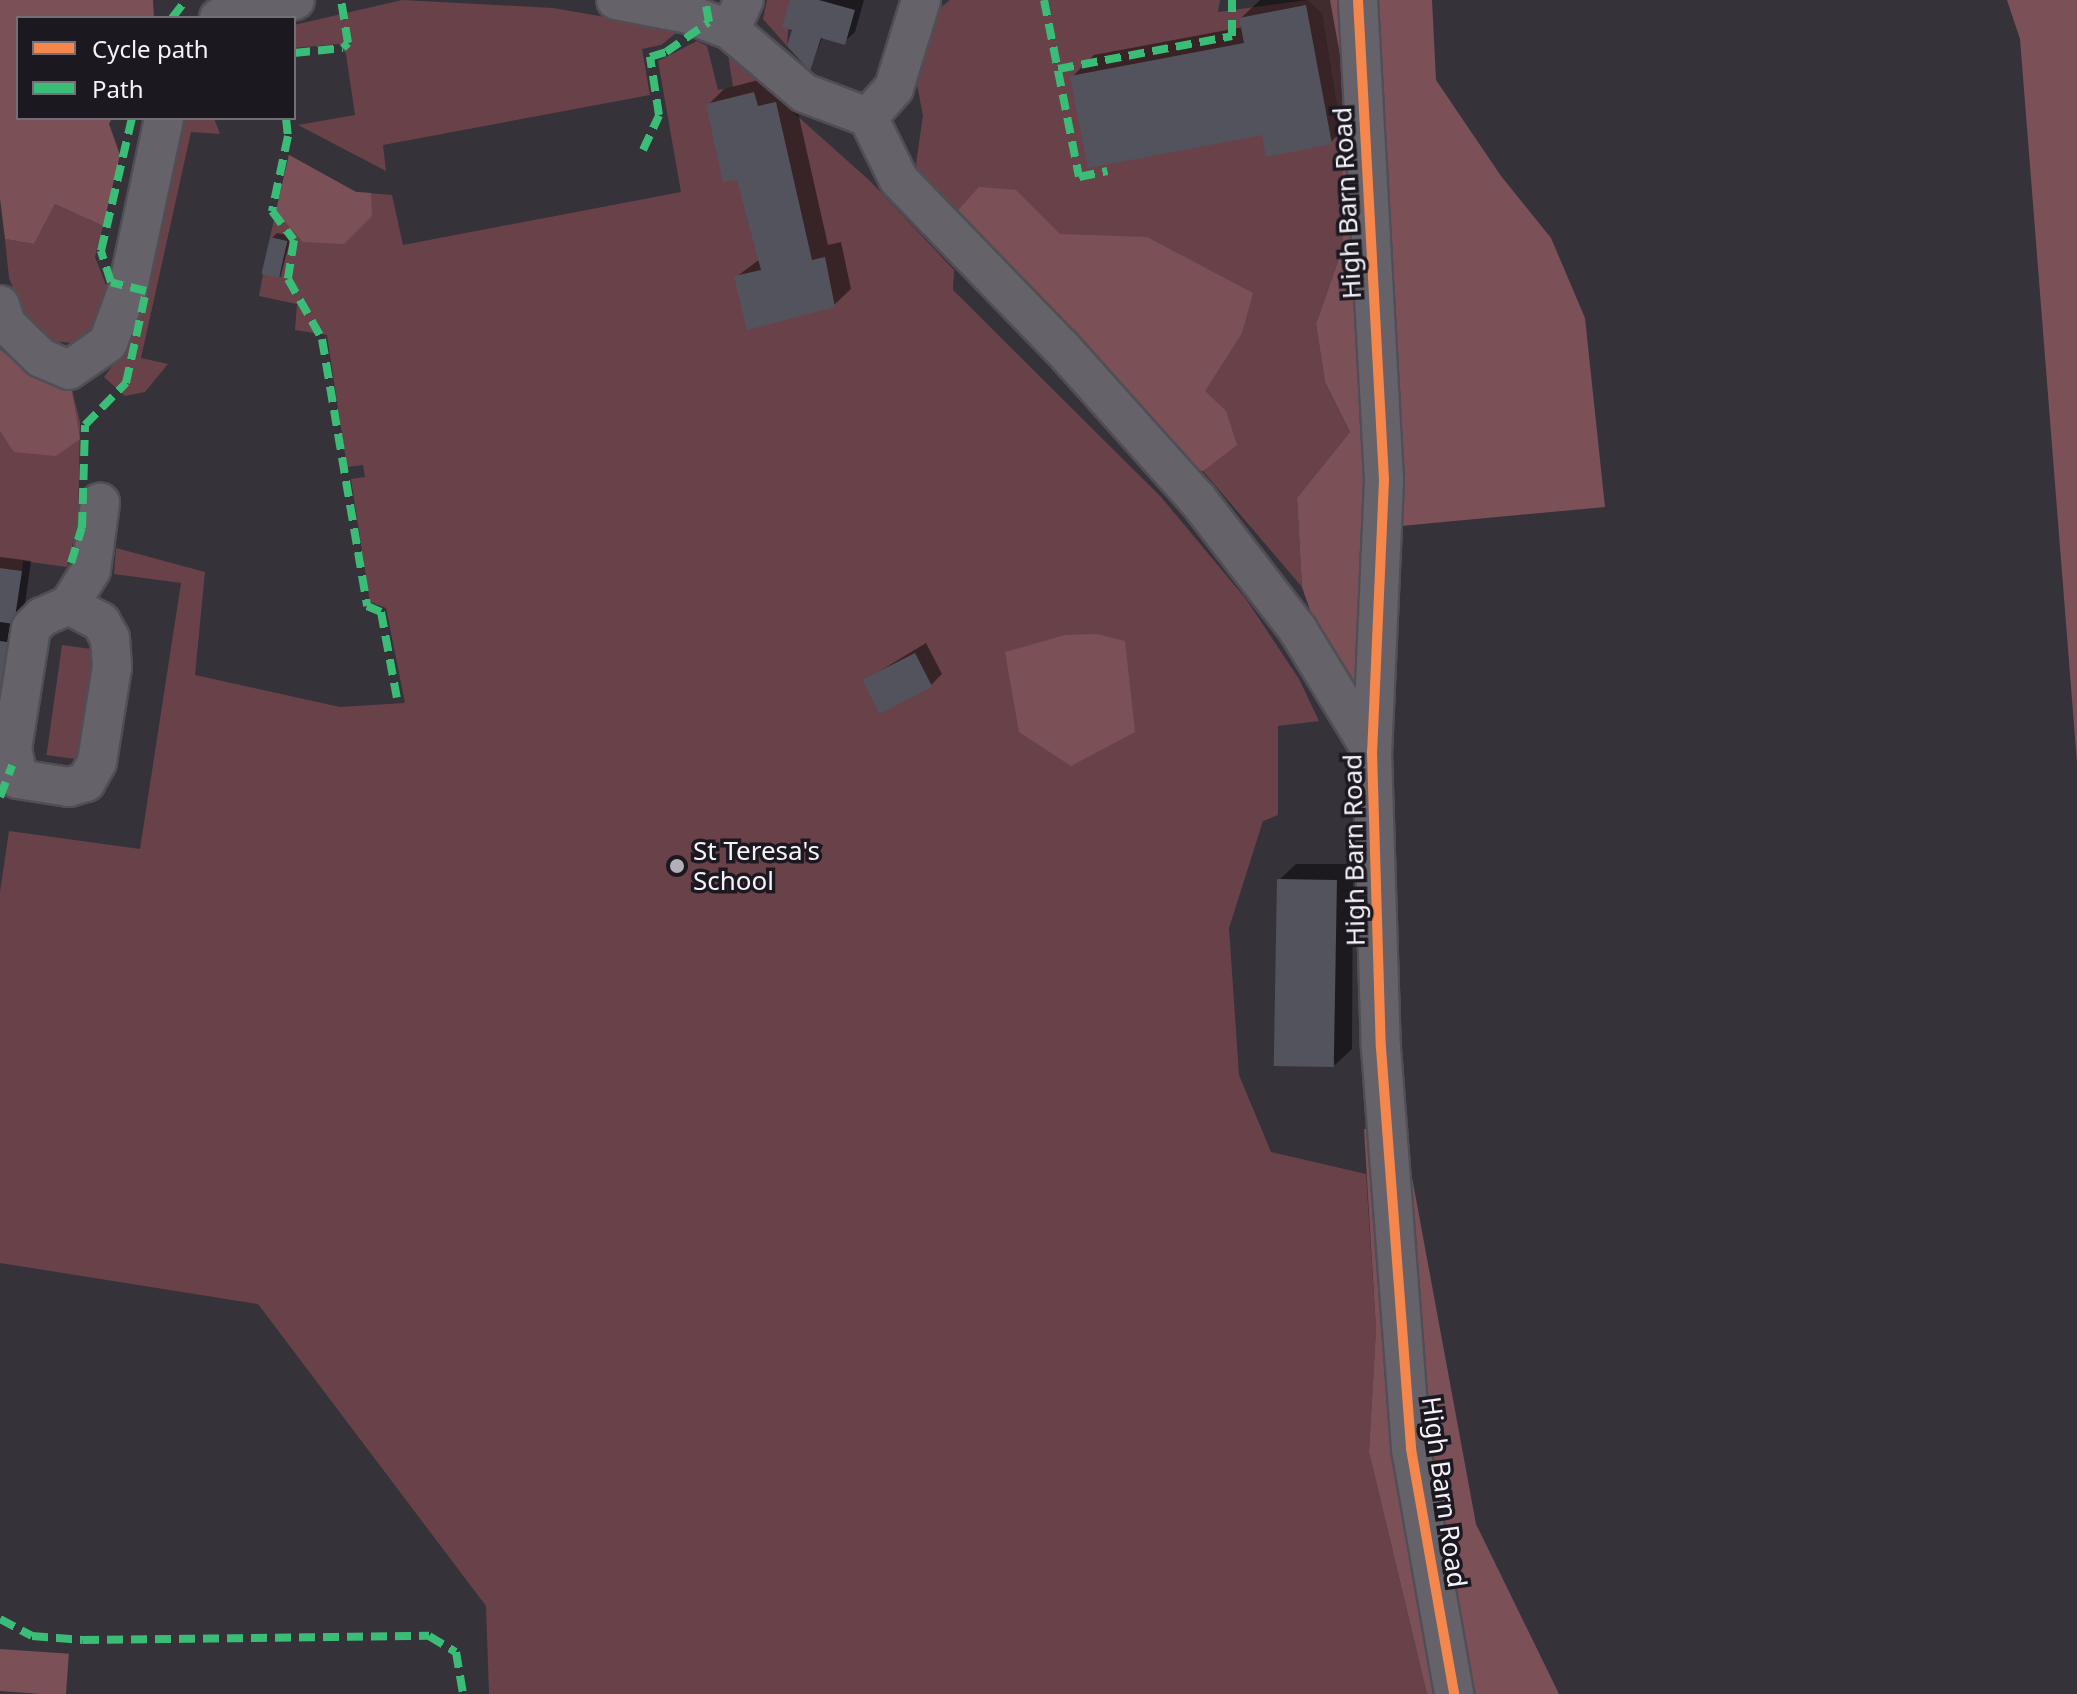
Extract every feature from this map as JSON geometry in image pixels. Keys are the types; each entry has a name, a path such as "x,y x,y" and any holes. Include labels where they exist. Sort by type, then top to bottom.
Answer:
{"street":[{"path":"227,16 295,0"},
{"path":"616,0 688,14 737,15 804,93 868,117 899,180 1062,348 1198,500 1298,630 1372,751"},
{"path":"868,117 894,88 921,0"},
{"name":"High Barn Road","path":"1358,0 1384,480 1372,751 1381,1048 1411,1449 1454,1694"},
{"path":"0,305 6,324 41,358 69,370 108,343 128,288 164,120"},
{"path":"69,605 91,570 100,503"}],"shaded area":[{"path":"0,0 153,0 154,16 16,16 16,120 111,120 109,124 120,155 103,226 55,204 34,244 5,239 0,198"},
{"path":"402,0 553,8 680,30 661,45 642,49 650,95 383,145 386,171 298,125 355,115 346,54 339,44 296,48 296,25"},
{"path":"767,0 790,0 787,46 763,19"},
{"path":"950,0 1220,0 1218,12 1307,0 1322,14 1342,137 1343,247 1316,324 1325,382 1350,432 1297,498 1302,587 1203,471 1177,464 920,180 916,164 923,115 917,85 936,11"},
{"path":"1307,0 1346,0 1370,478 1358,695 1325,653 1302,587 1297,498 1350,432 1325,382 1316,324 1343,247 1342,137 1322,14"},
{"path":"1373,0 1432,0 1436,80 1501,176 1551,238 1585,318 1605,507 1401,526"},
{"path":"2007,0 2077,0 2077,763 2020,39"},
{"name":"St Teresa's School","path":"697,41 707,46 718,90 733,87 728,54 870,181 954,270 953,290 1161,497 1246,599 1299,679 1319,721 1278,726 1278,815 1263,821 1229,928 1239,1075 1271,1152 1366,1174 1376,1329 1369,1452 1427,1694 489,1694 486,1606 258,1304 0,1263 0,892 9,831 140,849 181,583 114,574 116,548 205,572 195,675 340,707 405,703 386,608 370,602 351,479 365,477 363,465 347,467 327,335 295,330 297,304 259,296 263,274 281,277 288,241 270,237 289,155 356,192 392,195 403,245 681,192 658,61"},
{"path":"215,120 220,134 191,132 141,358 168,364 145,392 125,396 104,377 125,350 180,122"},
{"path":"289,155 356,192 371,193 372,216 344,244 303,242 276,211"},
{"path":"979,187 1016,190 1060,234 1147,237 1253,293 1242,333 1205,391 1226,411 1237,445 1203,471 1177,464 952,217"},
{"path":"55,204 103,226 95,257 108,290 97,326 73,343 49,341 23,313 9,278 5,239 34,244"},
{"path":"0,347 37,377 71,386 80,422 78,521 67,567 23,561 22,571 0,568"},
{"path":"0,350 37,377 71,386 80,439 56,456 14,452 0,431"},
{"path":"1097,634 1125,641 1135,732 1071,766 1019,732 1005,652 1065,635"},
{"path":"62,645 104,651 88,761 47,755"},
{"path":"1402,1123 1476,1524 1559,1694 1427,1694 1369,1452 1376,1329 1364,1129"},
{"path":"0,1649 69,1654 66,1694 0,1691"}],"building":[{"path":"790,0 819,0 855,10 845,45 821,38 810,71 787,46 792,30 782,27"},
{"path":"1306,5 1332,144 1266,157 1262,135 1088,168 1070,76 1244,43 1239,18"},
{"path":"754,92 758,106 776,102 812,260 825,257 835,307 747,330 734,276 761,270 737,180 723,182 706,104"},
{"path":"270,237 288,241 279,278 261,274"},
{"path":"0,568 22,571 14,624 0,622"},
{"path":"0,641 13,643 0,715"},
{"path":"915,653 932,687 880,714 862,680"},
{"path":"1277,879 1337,880 1334,1067 1274,1066"}],"marked path":[{"path":"174,16 186,0"},
{"path":"296,53 343,48 348,43 341,0"},
{"path":"643,150 659,115 650,57 666,52 709,22 705,0"},
{"path":"1044,0 1079,177 1107,171"},
{"path":"1058,69 1232,36 1232,0"},
{"path":"71,563 82,528 85,425 126,383 146,291 111,282 101,251 132,120"},
{"path":"286,120 288,136 272,211 294,240 288,279 322,339 367,606 381,612 397,698"},
{"path":"0,797 12,765"},
{"path":"0,1619 32,1636 83,1640 429,1636 456,1652 463,1694"}],"cycle path":[{"path":"1358,0 1384,480 1372,751 1381,1048 1411,1449 1454,1694"}],"place":[{"name":"St Teresa's School","path":"677,866"}]}
